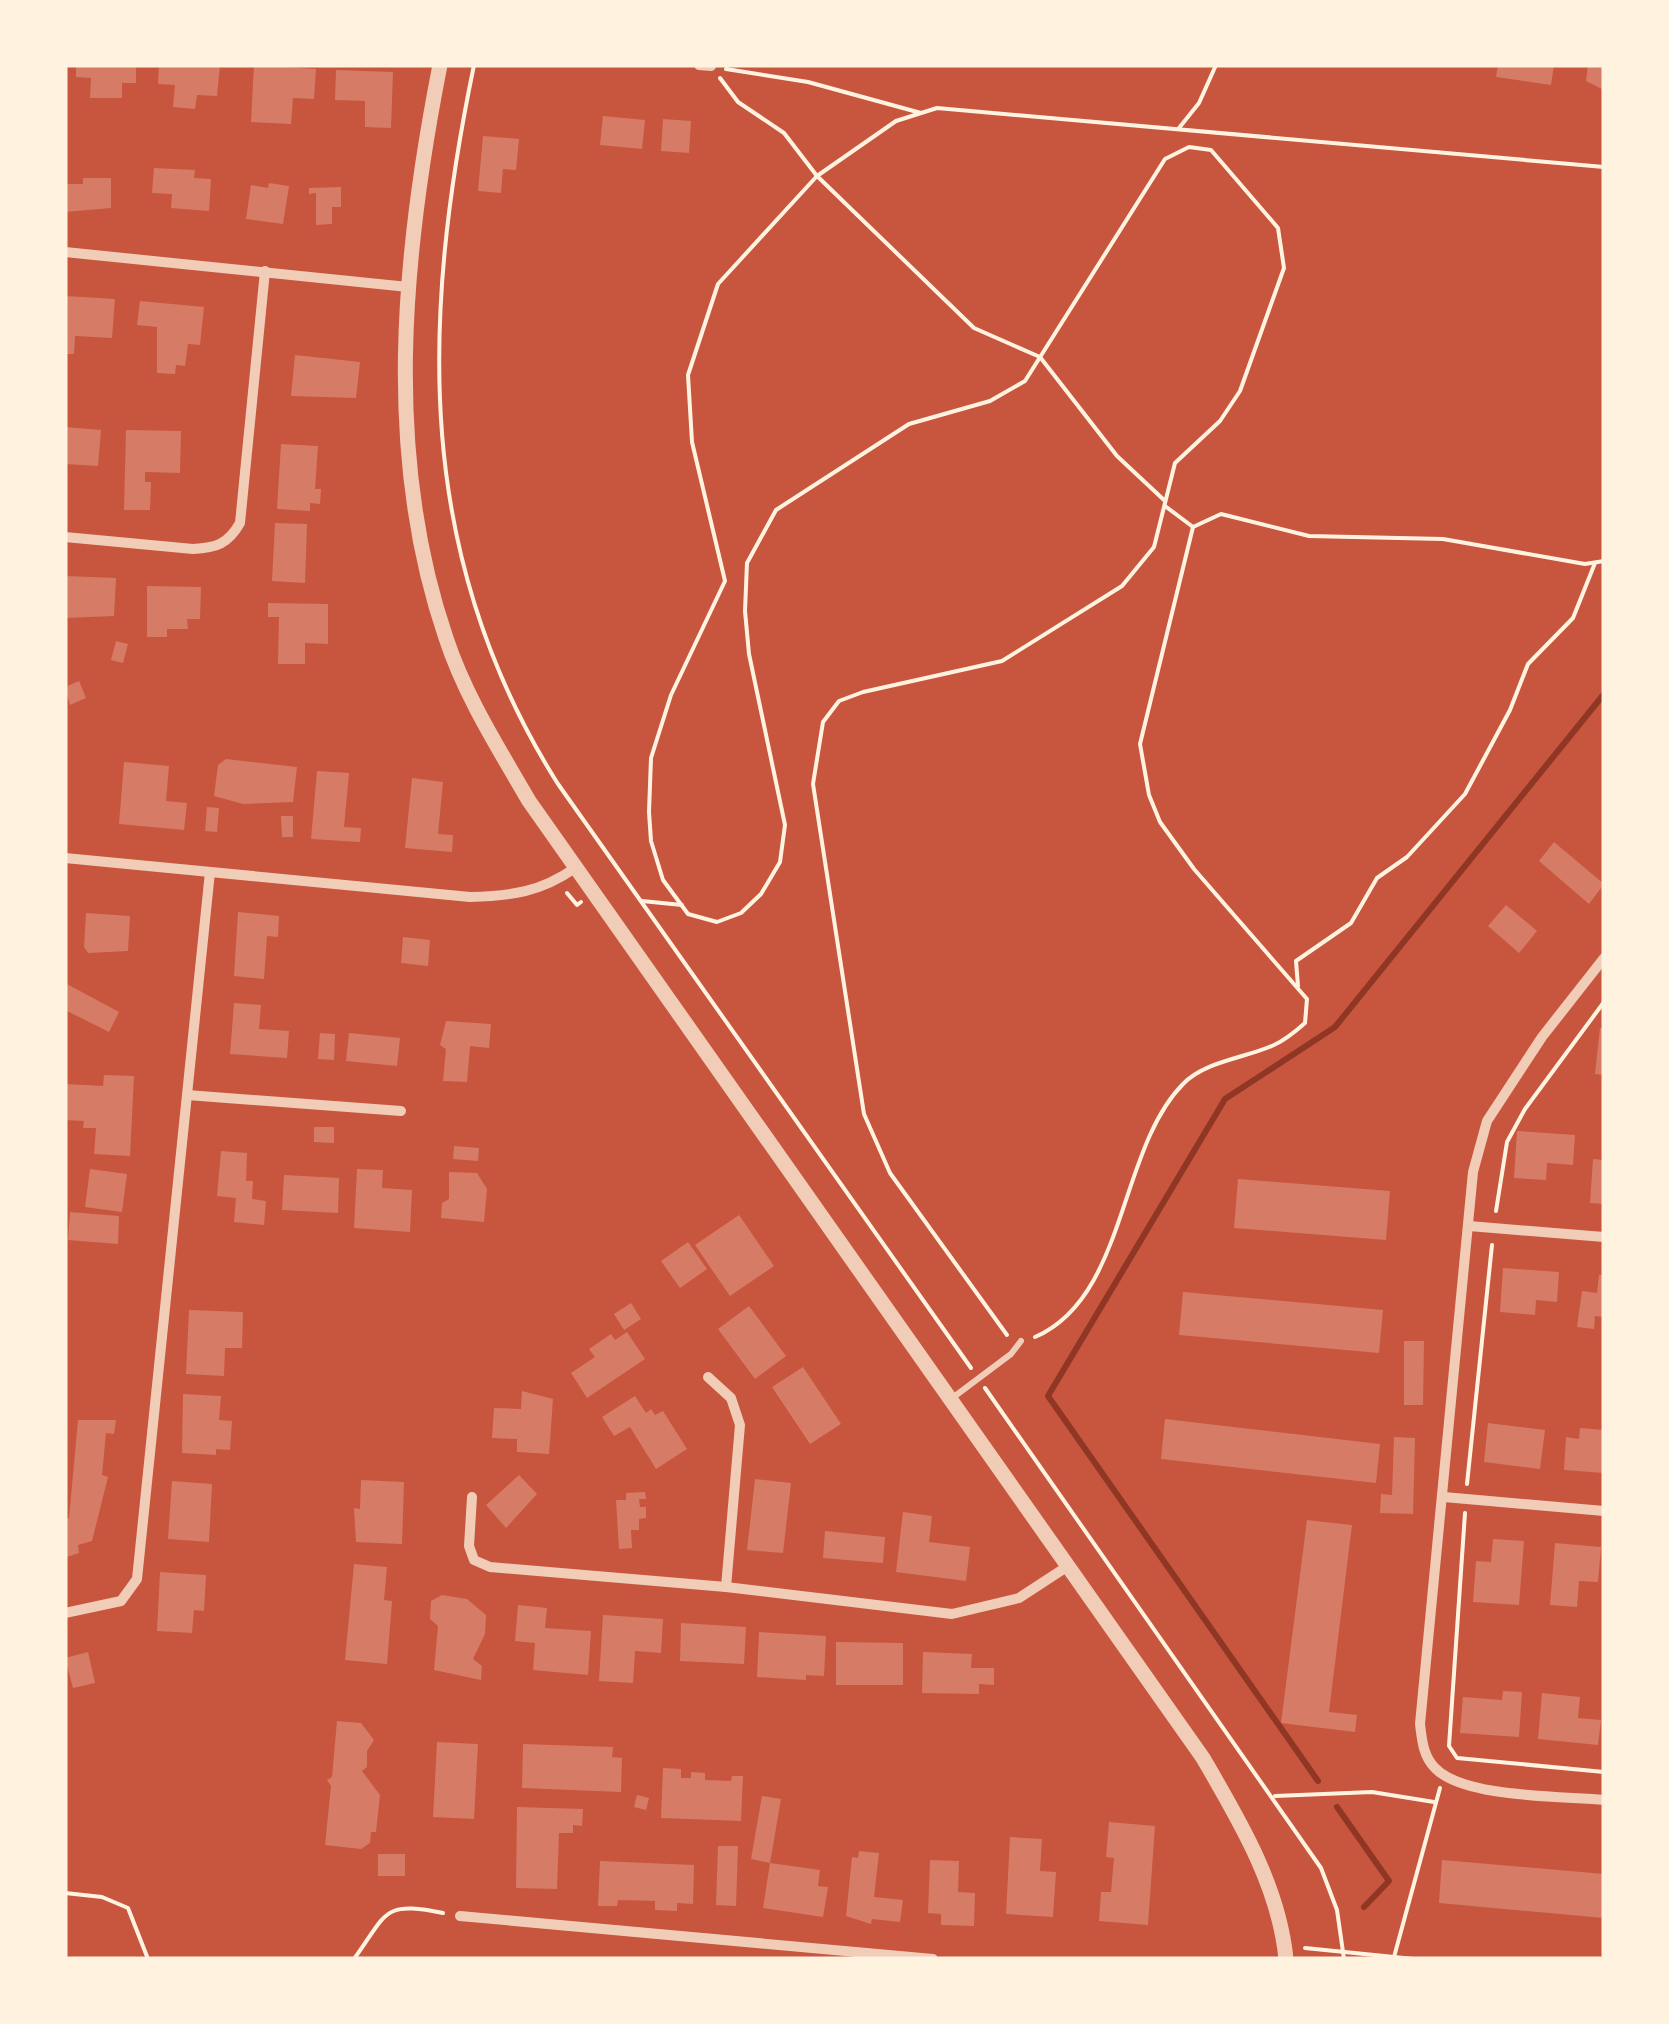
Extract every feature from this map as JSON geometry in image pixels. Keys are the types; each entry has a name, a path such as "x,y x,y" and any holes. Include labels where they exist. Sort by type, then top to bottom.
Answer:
{"street":[{"path":"440,65 408,287 404,377 409,470 446,639 484,722 575,868 1203,1758 1242,1824 1270,1890 1286,1959"},
{"path":"699,65 711,66"},
{"path":"65,252 408,287"},
{"path":"65,536 193,549 214,548 232,538 240,523 265,271"},
{"path":"65,858 470,897 514,896 545,888 575,868"},
{"path":"65,1613 122,1601 137,1579 210,872"},
{"path":"1604,958 1542,1038 1487,1121 1472,1172 1420,1724 1423,1747 1432,1766 1462,1786 1604,1800"},
{"path":"186,1095 401,1111"},
{"path":"1468,1226 1604,1237"},
{"path":"708,1378 731,1398 740,1425 726,1587"},
{"path":"472,1497 469,1546 474,1560 490,1567 726,1587 952,1614 1019,1598 1068,1566"},
{"path":"1444,1497 1604,1512"},
{"path":"460,1916 934,1959"}],"lane":[{"path":"950,1400 1020,1341"}],"path":[{"path":"474,65 440,313 438,412 450,516 471,602 527,735 1273,1796 1320,1868 1337,1910 1344,1959"},
{"path":"1180,128 1199,103 1216,65"},
{"path":"711,66 808,82 922,113"},
{"path":"711,66 738,102 784,134 817,176 974,328 1040,357 1117,456 1193,528"},
{"path":"1604,167 936,108 896,122 817,176 718,284 688,374 692,442 724,582 670,695 651,758 651,841 663,880 688,914 718,922 740,913 761,894 780,862 785,825 749,654 745,611 748,563 776,510 908,424 990,401 1024,381 1165,159 1189,147 1211,150 1264,207 1278,228 1284,268 1240,392 1220,421 1175,463 1154,548 1122,586 1002,662 862,692 838,701 823,722 813,784 864,1114 890,1173 1008,1336 1020,1341 1052,1330 1096,1275 1162,1112 1184,1081 1277,1044 1306,1024 1307,999 1194,869 1160,822 1149,795 1140,744 1193,528 1221,514 1309,536 1443,539 1596,562 1604,560"},
{"path":"1189,147 1192,130"},
{"path":"1298,986 1296,961 1351,924 1377,878 1408,856 1465,794 1510,710 1528,664 1573,618 1596,562"},
{"path":"642,901 682,905"},
{"path":"1457,1758 1449,1746 1447,1728 1466,1498 1494,1226 1507,1142 1534,1096 1604,1002"},
{"path":"1394,1957 1434,1802 1457,1758"},
{"path":"1457,1758 1604,1772"},
{"path":"1273,1796 1372,1792 1434,1802"},
{"path":"65,1893 102,1897 128,1908 148,1959"},
{"path":"354,1959 388,1911 405,1906 460,1916"},
{"path":"1344,1951 1414,1959"}],"building":[{"path":"76,65 136,65 136,83 122,83 122,98 90,98 91,78 76,77"},
{"path":"159,65 220,65 217,96 197,95 195,109 173,107 175,85 158,84"},
{"path":"254,65 316,69 314,99 293,98 291,124 251,122"},
{"path":"1498,65 1554,65 1551,85 1496,77"},
{"path":"1588,65 1604,65 1604,90 1586,81"},
{"path":"336,70 393,72 391,128 365,127 365,101 335,100"},
{"path":"603,116 645,120 642,149 600,145"},
{"path":"663,119 691,121 689,153 661,151"},
{"path":"483,136 519,139 516,170 503,169 501,193 478,191"},
{"path":"154,168 195,170 194,178 211,179 209,211 171,208 172,194 152,193"},
{"path":"83,178 111,178 111,208 65,212 65,184 83,184"},
{"path":"269,183 289,186 283,224 246,219 251,185 268,188"},
{"path":"341,187 341,207 332,207 332,224 316,225 316,193 309,194 309,188"},
{"path":"65,296 115,299 112,338 75,336 74,354 65,354"},
{"path":"140,301 204,307 200,345 188,344 185,366 176,365 175,374 157,373 157,327 137,325"},
{"path":"295,355 360,362 356,398 291,396"},
{"path":"65,427 101,430 98,466 65,464"},
{"path":"126,430 181,431 180,473 145,472 145,482 151,482 150,510 124,510"},
{"path":"281,444 318,446 315,489 321,489 320,504 310,503 310,511 277,509"},
{"path":"275,523 307,524 305,583 272,581"},
{"path":"65,576 116,578 114,616 65,618"},
{"path":"147,586 201,587 200,619 187,619 188,629 167,629 167,637 147,637"},
{"path":"268,603 328,604 328,644 305,643 305,664 278,664 279,617 268,617"},
{"path":"116,641 128,644 123,663 111,660"},
{"path":"79,681 86,698 70,705 65,687"},
{"path":"226,759 297,767 293,802 243,804 214,796 218,765"},
{"path":"124,762 169,766 166,801 187,803 184,830 119,824"},
{"path":"317,771 349,773 344,827 361,828 360,842 311,839"},
{"path":"412,778 443,782 438,834 453,835 452,852 405,848"},
{"path":"207,807 219,808 217,832 205,831"},
{"path":"281,816 293,816 293,837 282,837"},
{"path":"1554,842 1604,884 1589,904 1539,861"},
{"path":"1506,905 1537,931 1519,953 1488,926"},
{"path":"238,912 279,916 278,937 267,936 264,979 234,976"},
{"path":"86,913 130,916 128,951 88,953 84,947"},
{"path":"403,937 430,940 428,966 401,963"},
{"path":"65,983 119,1012 109,1032 65,1010"},
{"path":"234,1003 261,1005 259,1029 289,1031 287,1058 230,1054"},
{"path":"446,1021 491,1024 489,1048 470,1046 467,1082 443,1081 446,1049 440,1045"},
{"path":"1600,1028 1604,1028 1604,1075 1595,1074"},
{"path":"320,1033 335,1034 334,1060 318,1059"},
{"path":"349,1033 400,1038 397,1066 346,1061"},
{"path":"104,1075 134,1076 130,1156 94,1154 96,1128 83,1128 84,1121 65,1120 65,1084 103,1086"},
{"path":"314,1127 334,1127 334,1143 314,1142"},
{"path":"1517,1131 1575,1135 1573,1165 1547,1163 1546,1180 1514,1178"},
{"path":"454,1146 479,1148 478,1161 453,1159"},
{"path":"221,1151 247,1153 246,1181 253,1181 252,1199 266,1201 264,1225 234,1222 236,1198 217,1196"},
{"path":"1593,1159 1604,1160 1604,1204 1590,1203"},
{"path":"90,1169 127,1174 122,1212 85,1207"},
{"path":"357,1169 383,1170 382,1188 412,1190 410,1232 354,1228"},
{"path":"449,1172 477,1173 487,1189 484,1222 441,1218 442,1203 449,1199"},
{"path":"284,1175 339,1178 338,1213 282,1210"},
{"path":"1238,1179 1390,1191 1386,1240 1234,1228"},
{"path":"70,1212 119,1216 118,1244 68,1240"},
{"path":"739,1215 774,1266 730,1296 695,1245"},
{"path":"688,1242 707,1269 680,1288 661,1261"},
{"path":"1503,1268 1559,1272 1557,1302 1536,1300 1535,1315 1500,1312"},
{"path":"1599,1275 1604,1275 1604,1317 1595,1316 1594,1329 1577,1327 1582,1291 1597,1293"},
{"path":"1183,1292 1383,1310 1379,1353 1179,1335"},
{"path":"631,1303 641,1319 624,1330 614,1314"},
{"path":"749,1306 786,1356 755,1379 718,1329"},
{"path":"189,1310 243,1312 242,1348 225,1348 224,1376 186,1374"},
{"path":"627,1332 645,1359 587,1398 571,1373 595,1357 589,1349 611,1334 615,1340"},
{"path":"1404,1341 1424,1341 1423,1405 1404,1405"},
{"path":"803,1367 841,1424 810,1444 772,1387"},
{"path":"522,1391 553,1399 549,1454 517,1452 517,1439 492,1438 494,1408 521,1409"},
{"path":"183,1394 221,1396 219,1420 232,1421 230,1450 216,1449 216,1455 182,1453"},
{"path":"635,1396 646,1413 651,1409 655,1415 663,1411 687,1449 656,1469 630,1427 614,1436 602,1417"},
{"path":"1165,1419 1380,1444 1376,1483 1161,1459"},
{"path":"78,1420 116,1420 114,1434 106,1433 102,1475 108,1477 92,1541 78,1545 79,1553 67,1557 65,1519 69,1518"},
{"path":"1488,1423 1545,1430 1540,1469 1484,1462"},
{"path":"1580,1428 1604,1430 1604,1473 1564,1470 1566,1437 1579,1439"},
{"path":"1394,1437 1415,1438 1413,1514 1380,1513 1381,1494 1392,1495"},
{"path":"519,1475 537,1494 506,1528 486,1505"},
{"path":"755,1479 791,1483 783,1553 747,1550"},
{"path":"361,1480 404,1482 402,1544 356,1542 354,1508 360,1509"},
{"path":"172,1481 212,1484 209,1542 168,1539"},
{"path":"645,1492 646,1499 639,1499 640,1507 646,1507 646,1518 639,1519 639,1530 631,1530 632,1548 619,1549 616,1500 626,1500 626,1493"},
{"path":"903,1512 932,1516 929,1542 970,1547 966,1581 896,1572"},
{"path":"1307,1520 1352,1525 1329,1712 1357,1715 1355,1732 1281,1723"},
{"path":"825,1531 885,1537 883,1563 823,1558"},
{"path":"1493,1539 1524,1541 1519,1605 1473,1602 1476,1561 1491,1562"},
{"path":"1555,1543 1601,1547 1598,1582 1579,1581 1577,1607 1550,1605"},
{"path":"354,1564 387,1567 384,1600 392,1601 387,1664 345,1660"},
{"path":"160,1572 206,1575 204,1611 194,1610 192,1633 157,1631"},
{"path":"442,1595 467,1599 486,1615 485,1634 473,1659 482,1666 481,1680 434,1670 438,1626 430,1619 431,1601"},
{"path":"518,1605 547,1608 545,1628 591,1631 588,1675 533,1670 535,1643 515,1641"},
{"path":"603,1615 663,1619 661,1653 635,1651 633,1683 599,1681"},
{"path":"681,1623 746,1627 744,1664 680,1661"},
{"path":"759,1632 826,1636 824,1676 806,1675 806,1680 757,1677"},
{"path":"836,1642 903,1643 903,1685 836,1685"},
{"path":"88,1652 95,1683 73,1688 65,1658"},
{"path":"923,1652 972,1654 971,1668 994,1668 994,1685 979,1684 979,1694 922,1693"},
{"path":"1503,1691 1522,1692 1519,1737 1460,1733 1463,1697 1502,1700"},
{"path":"1542,1693 1580,1697 1578,1718 1601,1720 1598,1745 1538,1739"},
{"path":"337,1721 361,1723 374,1740 367,1751 367,1767 362,1771 380,1795 376,1832 371,1832 370,1843 361,1849 325,1845 331,1786 327,1780 332,1777"},
{"path":"437,1742 478,1744 474,1819 433,1817"},
{"path":"523,1744 613,1747 612,1757 622,1758 621,1792 522,1788"},
{"path":"663,1768 681,1769 681,1778 691,1778 691,1772 705,1773 705,1780 731,1781 732,1776 743,1776 741,1821 661,1818"},
{"path":"637,1795 649,1798 646,1810 634,1807"},
{"path":"762,1796 781,1799 770,1863 751,1859"},
{"path":"517,1807 583,1809 582,1826 573,1825 573,1833 559,1833 557,1889 516,1888"},
{"path":"1109,1822 1155,1826 1148,1925 1099,1921 1101,1892 1111,1892 1114,1858 1106,1857"},
{"path":"1010,1837 1042,1839 1040,1871 1056,1872 1053,1917 1006,1914"},
{"path":"718,1846 738,1846 736,1906 716,1905"},
{"path":"859,1851 879,1853 874,1897 903,1900 900,1922 872,1919 871,1924 846,1916 852,1857 858,1858"},
{"path":"378,1854 405,1854 405,1876 378,1876"},
{"path":"930,1860 959,1861 958,1892 975,1893 974,1926 941,1925 941,1914 928,1913"},
{"path":"1442,1860 1604,1874 1604,1918 1439,1903"},
{"path":"600,1861 694,1865 693,1904 677,1903 677,1911 655,1910 655,1901 618,1900 617,1906 598,1906"},
{"path":"770,1863 820,1870 818,1886 828,1887 823,1917 763,1908"}],"waterway":[{"path":"1318,1781 1048,1396 1225,1099 1335,1027 1604,694"},
{"path":"1337,1807 1389,1881 1364,1907"}]}
